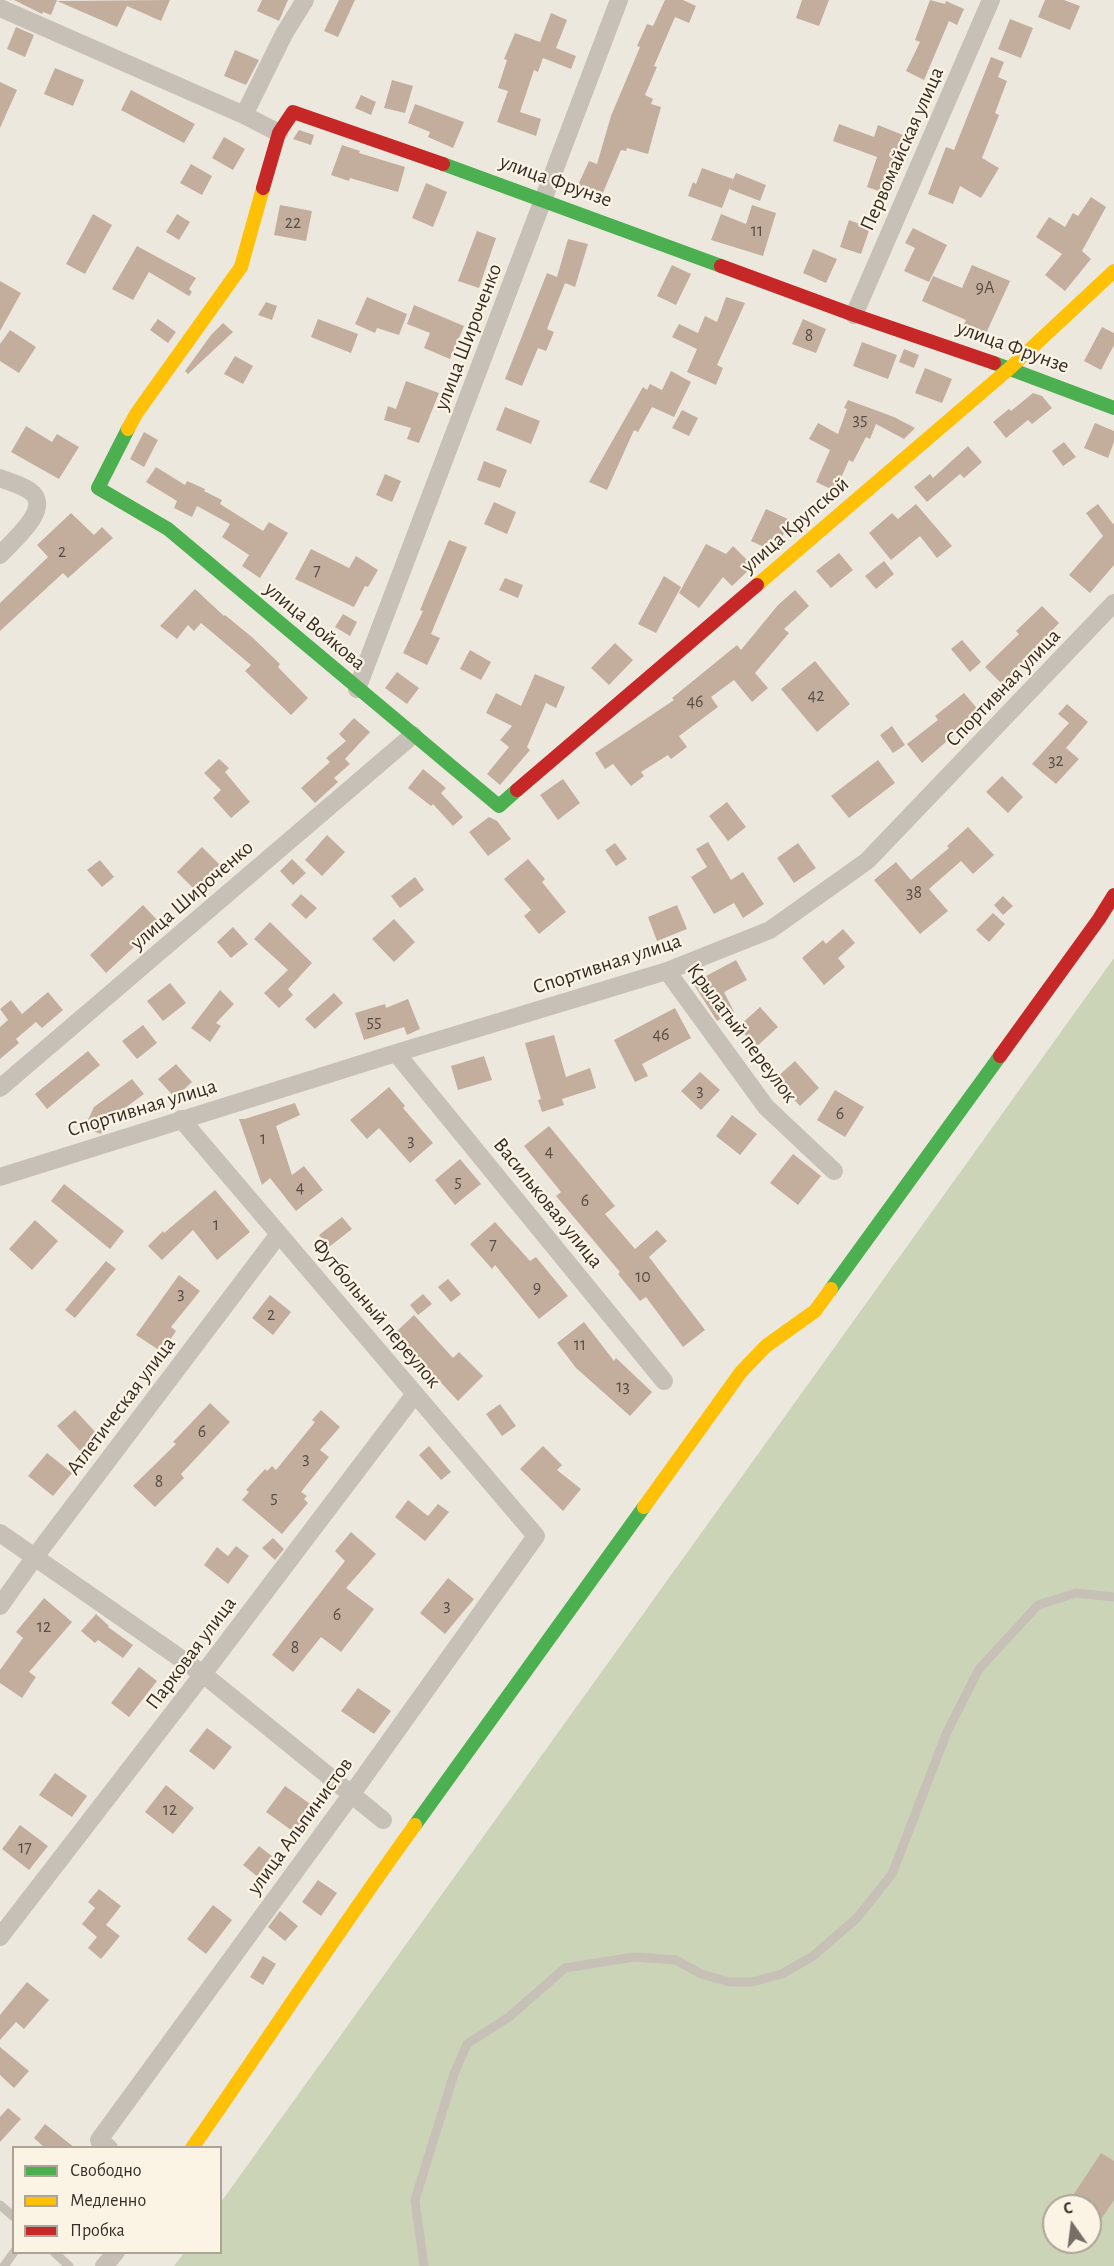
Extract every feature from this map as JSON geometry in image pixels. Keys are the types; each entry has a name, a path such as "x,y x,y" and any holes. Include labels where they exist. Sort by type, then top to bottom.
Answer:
{"street":[{"path":"244,115 284,34 305,0"},
{"name":"улица Широченко","path":"357,689 619,0"},
{"name":"Первомайская улица","path":"854,315 991,0"},
{"path":"0,8 244,115 279,133"},
{"name":"улица Фрунзе","path":"279,133 293,112 544,200 854,315 1010,368 1114,408"},
{"name":"улица Войкова","path":"279,133 241,267 136,414 98,488 168,529 499,806"},
{"name":"улица Крупской","path":"499,806 1010,368 1114,272"},
{"path":"0,477 31,491 38,499 36,516 0,555"},
{"name":"Спортивная улица","path":"0,1177 181,1119 667,971 770,930 867,861 1114,603"},
{"name":"улица Широченко","path":"0,1088 413,735"},
{"path":"193,2146 284,2016 362,1898 741,1372 766,1346 815,1311 1114,895"},
{"name":"Крылатый переулок","path":"667,971 766,1107 834,1171"},
{"name":"Васильковая улица","path":"396,1053 664,1381"},
{"name":"Футбольный переулок","path":"181,1119 536,1536"},
{"name":"Атлетическая улица","path":"0,1606 279,1234"},
{"name":"Парковая улица","path":"0,1937 415,1394"},
{"path":"0,1533 203,1674 383,1820"},
{"name":"улица Альпинистов","path":"104,2144 536,1536"},
{"path":"104,2266 115,2254"}],"lane":[{"path":"424,2266 415,2200 454,2074 468,2044 509,2017 565,1968 634,1957 676,1960 701,1974 730,1982 752,1982 782,1974 813,1956 857,1918 892,1874 946,1732 979,1669 1038,1605 1076,1593 1114,1597"},
{"path":"0,2205 12,2215"},
{"path":"4,2266 13,2254"},
{"path":"55,2254 69,2266"}],"green space":[{"path":"1114,958 1114,2266 174,2266 183,2254 222,2254 222,2201"}],"building":[{"path":"14,0 57,0 51,15 43,12 42,14"},
{"path":"170,0 161,21 127,6 117,27 57,1"},
{"path":"262,0 288,0 279,21 257,11"},
{"path":"339,0 355,0 338,37 324,31"},
{"path":"665,0 683,0 696,6 689,23 675,17 654,66 657,67 645,95 653,99 651,104 661,107 648,154 627,148 626,151 621,150 602,195 578,185 589,161 597,164 611,116 640,47 637,46 647,24 653,26"},
{"path":"802,0 829,0 819,26 796,18"},
{"path":"930,0 945,4 946,1 964,9 957,25 949,21 924,80 906,71 920,42 915,40"},
{"path":"1045,0 1064,0 1080,6 1070,30 1038,17"},
{"path":"551,13 567,20 556,48 576,56 571,69 543,58 538,72 534,70 520,112 541,119 536,136 497,122 508,91 498,88 507,60 504,59 515,33 540,42"},
{"path":"1010,19 1033,28 1021,58 998,49"},
{"path":"16,27 34,35 25,57 7,49"},
{"path":"235,50 259,60 246,85 224,76"},
{"path":"991,57 1004,62 998,77 1007,81 995,113 999,115 982,158 999,168 981,198 960,186 953,204 928,194 946,147 954,150"},
{"path":"55,68 84,80 73,106 44,94"},
{"path":"392,80 413,86 405,113 384,108"},
{"path":"0,82 17,90 0,128"},
{"path":"131,90 195,124 184,143 121,110"},
{"path":"361,95 376,102 371,115 355,108"},
{"path":"415,104 464,122 453,148 428,137 430,132 408,123"},
{"path":"839,124 874,137 878,125 903,135 889,172 894,174 887,194 867,187 877,157 833,141"},
{"path":"299,130 314,135 311,145 293,139"},
{"path":"224,137 245,149 233,170 212,158"},
{"path":"342,145 360,151 359,153 405,167 398,192 331,175"},
{"path":"191,164 212,176 202,195 180,183"},
{"path":"702,168 733,179 722,208 688,196"},
{"path":"736,173 766,185 760,201 729,189"},
{"path":"426,183 447,192 433,227 412,218"},
{"path":"1091,197 1106,207 1082,251 1091,259 1065,291 1045,275 1062,254 1036,237 1049,217 1065,227 1073,213 1078,216"},
{"path":"280,205 312,211 306,241 274,235"},
{"path":"752,205 776,213 763,256 711,240 721,214 746,224"},
{"path":"93,214 112,225 85,274 66,264"},
{"path":"177,214 190,222 179,240 166,232"},
{"path":"849,220 870,228 861,254 840,247"},
{"path":"913,228 947,245 929,282 904,271 915,248 905,243"},
{"path":"477,231 496,238 479,288 458,281"},
{"path":"568,239 588,244 575,287 565,283 547,329 554,332 546,351 538,348 522,386 505,379 547,273 557,277"},
{"path":"137,246 196,278 189,289 192,292 189,296 149,272 133,300 112,289"},
{"path":"813,249 837,259 826,283 803,273"},
{"path":"672,265 691,274 676,305 657,296"},
{"path":"972,265 1010,281 983,340 961,330 966,320 922,301 933,276 962,288"},
{"path":"0,281 21,293 0,331"},
{"path":"367,297 407,314 399,335 377,328 375,333 355,324"},
{"path":"726,297 745,303 717,365 723,368 716,385 687,372 697,349 672,337 679,324 698,333 705,316 717,322"},
{"path":"266,302 277,306 272,320 258,315"},
{"path":"414,305 464,326 450,359 424,348 430,333 407,324"},
{"path":"158,319 176,332 168,343 150,330"},
{"path":"318,319 358,334 351,353 311,337"},
{"path":"803,319 826,329 816,353 792,344"},
{"path":"223,323 233,332 188,374 185,371 211,335"},
{"path":"1102,327 1114,333 1114,345 1101,370 1084,361"},
{"path":"10,330 36,347 19,373 0,361 0,344"},
{"path":"862,342 897,355 888,379 853,366"},
{"path":"904,349 919,355 914,368 899,362"},
{"path":"235,356 253,366 243,384 224,374"},
{"path":"925,368 952,379 942,403 915,393"},
{"path":"671,371 691,382 674,417 652,407 638,432 634,430 607,490 589,482 643,387 647,390 650,384 662,390"},
{"path":"406,381 439,393 419,443 407,439 411,428 384,420 388,406 396,409"},
{"path":"1033,393 1042,396 1052,408 1032,424 1028,420 1006,438 993,422"},
{"path":"848,400 894,417 915,428 904,439 876,424 870,439 866,437 853,462 849,460 835,491 816,482 830,450 809,439 818,423 838,434"},
{"path":"505,407 540,421 531,444 496,430"},
{"path":"682,410 698,418 689,436 672,428"},
{"path":"1095,423 1114,431 1114,442 1108,458 1084,448"},
{"path":"26,426 52,442 57,434 79,447 59,479 11,452"},
{"path":"144,432 158,440 144,467 130,459"},
{"path":"1064,442 1076,457 1063,466 1052,451"},
{"path":"968,446 982,462 964,478 960,474 927,502 914,487 930,474 933,478"},
{"path":"484,461 507,470 500,488 477,480"},
{"path":"156,467 185,485 187,481 205,489 204,491 222,500 220,504 263,531 269,522 288,533 260,578 242,566 249,555 222,537 230,524 197,506 192,517 174,508 177,501 146,482"},
{"path":"385,474 401,481 392,502 376,495"},
{"path":"494,502 516,512 507,534 484,524"},
{"path":"916,504 952,546 937,558 920,536 891,560 869,533 892,513 898,519"},
{"path":"1098,504 1114,523 1114,565 1090,593 1069,575 1103,536 1086,513"},
{"path":"766,509 790,520 777,548 773,551 751,541"},
{"path":"71,513 94,535 102,527 113,538 68,578 63,573 0,631 0,603 48,557 37,545"},
{"path":"449,540 467,547 431,634 440,638 427,665 403,653 423,611 420,610"},
{"path":"706,544 726,554 733,546 753,566 732,586 723,577 699,608 679,593"},
{"path":"311,549 349,568 356,556 378,570 368,587 365,586 354,607 295,579"},
{"path":"839,553 853,570 831,588 816,571"},
{"path":"884,561 894,574 876,589 865,576"},
{"path":"664,576 681,587 656,633 638,624"},
{"path":"505,578 523,585 518,598 499,590"},
{"path":"195,589 280,664 278,667 308,698 291,715 245,671 251,665 201,623 194,631 188,625 177,639 160,626"},
{"path":"795,590 809,606 784,629 789,633 755,673 768,688 752,702 734,680 711,697 718,707 679,736 687,747 671,759 668,755 641,772 644,776 631,786 613,764 605,769 595,753 674,700 672,698 737,645 741,650 778,605"},
{"path":"1042,606 1059,623 1002,684 985,667 1019,634 1016,631"},
{"path":"343,614 357,622 350,636 335,627"},
{"path":"962,640 981,662 970,672 951,649"},
{"path":"615,643 633,660 609,685 591,668"},
{"path":"470,650 491,662 481,680 460,669"},
{"path":"815,661 850,704 817,732 781,689"},
{"path":"397,672 419,688 407,704 385,688"},
{"path":"535,674 565,687 556,708 546,703 527,747 530,750 500,785 487,774 509,747 500,740 512,726 486,713 496,693 521,706"},
{"path":"964,693 980,712 922,763 907,744 938,720 935,716"},
{"path":"1067,704 1088,722 1066,748 1079,759 1056,784 1032,764 1069,723 1058,714"},
{"path":"354,718 370,732 345,759 350,764 334,778 338,782 315,803 301,788 330,762 326,758 346,741 339,734"},
{"path":"892,726 905,745 893,753 880,735"},
{"path":"219,759 229,768 225,772 250,802 231,818 213,798 221,790 204,773"},
{"path":"878,760 895,783 849,818 831,796"},
{"path":"423,769 446,788 441,793 463,817 453,826 433,804 431,806 408,788"},
{"path":"1002,776 1023,797 1008,813 986,792"},
{"path":"563,779 580,803 558,820 540,795"},
{"path":"727,802 746,827 728,841 709,816"},
{"path":"489,817 497,821 511,839 488,856 469,832"},
{"path":"968,827 994,855 973,874 961,861 929,889 948,911 920,934 874,880 896,862 911,880 949,848 947,846"},
{"path":"327,835 345,852 322,876 305,860"},
{"path":"708,842 731,880 743,872 764,904 743,918 734,903 714,914 691,877 707,867 696,849"},
{"path":"615,843 627,859 616,866 605,850"},
{"path":"798,843 816,868 794,883 777,858"},
{"path":"202,847 220,865 195,890 177,872"},
{"path":"292,859 306,873 293,885 280,871"},
{"path":"528,859 545,879 542,882 566,912 539,934 524,916 531,910 504,879"},
{"path":"100,860 114,877 102,887 87,870"},
{"path":"415,877 424,890 400,908 391,896"},
{"path":"301,894 317,908 306,919 291,905"},
{"path":"1003,896 1013,906 1003,915 994,905"},
{"path":"143,905 160,923 106,973 90,955"},
{"path":"677,905 687,929 657,941 648,917"},
{"path":"993,913 1005,924 989,942 976,930"},
{"path":"394,919 415,942 394,962 372,939"},
{"path":"270,922 312,963 288,989 293,995 279,1008 264,993 288,970 254,939"},
{"path":"233,927 248,944 231,958 217,942"},
{"path":"843,929 855,943 838,958 845,967 824,985 802,958 823,940 826,944"},
{"path":"736,960 747,980 724,992 734,1012 717,1021 693,983"},
{"path":"170,983 186,1003 163,1021 147,1001"},
{"path":"220,990 234,1004 216,1023 221,1026 210,1042 191,1028"},
{"path":"48,992 63,1010 42,1028 36,1022 16,1039 19,1043 0,1059 0,1027 8,1020 0,1009 11,1000 22,1014"},
{"path":"334,993 343,1003 315,1029 305,1019"},
{"path":"408,999 420,1029 407,1035 404,1027 364,1040 355,1013 385,1004 386,1008"},
{"path":"760,1007 778,1027 756,1047 738,1027"},
{"path":"675,1008 691,1038 642,1064 648,1076 635,1082 614,1040"},
{"path":"143,1025 157,1043 137,1059 122,1041"},
{"path":"554,1035 566,1077 590,1068 596,1088 562,1099 564,1105 542,1112 538,1100 541,1099 525,1043"},
{"path":"88,1051 100,1065 47,1109 35,1094"},
{"path":"484,1056 492,1080 458,1090 451,1066"},
{"path":"795,1061 819,1088 800,1106 775,1079"},
{"path":"176,1064 192,1082 175,1098 158,1079"},
{"path":"700,1072 720,1090 701,1110 681,1091"},
{"path":"132,1079 144,1094 107,1121 101,1134 84,1128 94,1107"},
{"path":"389,1087 405,1106 403,1108 433,1143 410,1163 379,1128 367,1139 350,1120"},
{"path":"835,1090 864,1107 845,1137 817,1120"},
{"path":"295,1103 300,1115 276,1126 292,1175 304,1166 323,1190 296,1211 270,1178 262,1185 239,1119"},
{"path":"732,1115 757,1134 740,1155 716,1136"},
{"path":"549,1126 615,1206 605,1214 635,1249 657,1230 667,1241 649,1257 705,1330 683,1347 646,1297 640,1301 618,1274 620,1272 556,1196 561,1192 524,1146"},
{"path":"793,1154 821,1176 798,1205 770,1183"},
{"path":"460,1159 481,1184 455,1205 435,1180"},
{"path":"64,1184 124,1231 110,1249 51,1201"},
{"path":"215,1190 250,1232 217,1260 193,1230 162,1260 148,1246 163,1231 164,1233"},
{"path":"342,1217 352,1229 329,1247 319,1235"},
{"path":"35,1220 58,1241 32,1270 9,1249"},
{"path":"495,1222 530,1261 536,1257 568,1296 539,1319 495,1265 492,1269 470,1244"},
{"path":"106,1261 116,1269 75,1318 65,1310"},
{"path":"179,1275 200,1291 171,1327 176,1331 162,1352 136,1335"},
{"path":"448,1279 461,1294 451,1302 438,1287"},
{"path":"423,1294 432,1304 418,1315 410,1305"},
{"path":"270,1295 291,1312 273,1335 252,1318"},
{"path":"414,1315 453,1358 459,1352 483,1376 458,1401 395,1333"},
{"path":"584,1322 614,1361 616,1358 652,1392 630,1416 576,1368 557,1343"},
{"path":"210,1403 230,1422 181,1474 184,1478 155,1507 133,1486 176,1444 173,1442"},
{"path":"500,1404 516,1426 502,1436 486,1414"},
{"path":"75,1410 99,1436 81,1452 57,1426"},
{"path":"321,1410 340,1427 320,1450 329,1457 301,1492 307,1496 304,1499 308,1503 282,1534 242,1500 249,1492 246,1490 265,1469 267,1471 272,1466 276,1470 315,1422 312,1420"},
{"path":"429,1446 451,1472 441,1480 419,1455"},
{"path":"543,1446 562,1465 557,1470 581,1489 563,1511 520,1469"},
{"path":"47,1453 72,1473 53,1496 28,1476"},
{"path":"408,1500 428,1516 438,1504 449,1512 425,1541 395,1517"},
{"path":"351,1532 376,1554 346,1588 374,1609 341,1652 321,1637 293,1672 272,1655 345,1561 335,1551"},
{"path":"273,1538 284,1549 275,1560 262,1548"},
{"path":"236,1546 249,1556 228,1584 204,1565 217,1547 228,1556"},
{"path":"448,1578 474,1599 445,1634 420,1613"},
{"path":"44,1598 72,1622 29,1672 36,1677 22,1698 0,1683 0,1670 23,1638 16,1632"},
{"path":"96,1614 108,1627 133,1645 123,1658 98,1640 95,1643 81,1631"},
{"path":"139,1667 157,1681 129,1717 111,1703"},
{"path":"358,1688 391,1711 374,1734 341,1711"},
{"path":"207,1728 232,1747 214,1770 189,1751"},
{"path":"55,1773 87,1796 72,1817 39,1795"},
{"path":"166,1785 194,1808 173,1834 145,1812"},
{"path":"285,1786 313,1806 294,1832 266,1812"},
{"path":"20,1825 48,1846 29,1870 2,1849"},
{"path":"259,1846 278,1861 263,1881 243,1865"},
{"path":"318,1880 337,1893 321,1916 302,1902"},
{"path":"99,1889 121,1906 106,1925 120,1936 101,1959 88,1948 97,1937 82,1924 95,1908 88,1902"},
{"path":"213,1905 232,1920 206,1954 187,1939"},
{"path":"280,1911 298,1926 285,1941 268,1927"},
{"path":"263,1956 276,1964 263,1985 250,1977"},
{"path":"27,1982 49,2000 24,2029 16,2022 0,2040 0,2015"},
{"path":"0,2047 29,2071 14,2088 0,2075"},
{"path":"8,2108 21,2119 0,2142 0,2117"},
{"path":"45,2124 72,2146 43,2146 34,2138"},
{"path":"1101,2153 1114,2161 1114,2200 1102,2218 1102,2194 1074,2194"}],"traffic: fast":[{"path":"443,164 721,266"},
{"path":"994,363 1114,408"},
{"path":"128,429 98,488 168,529 499,806 517,790"},
{"path":"831,1289 1000,1056"},
{"path":"415,1825 644,1507"}],"traffic: slow":[{"path":"128,429 136,414 241,267 263,188"},
{"path":"757,585 1010,368 1114,271"},
{"path":"644,1507 741,1372 766,1346 815,1311 831,1289"},
{"path":"193,2146 415,1825"}],"traffic: jam":[{"path":"263,188 279,133 293,112 443,164"},
{"path":"721,266 994,363"},
{"path":"517,790 757,585"},
{"path":"1000,1056 1114,895"}]}
